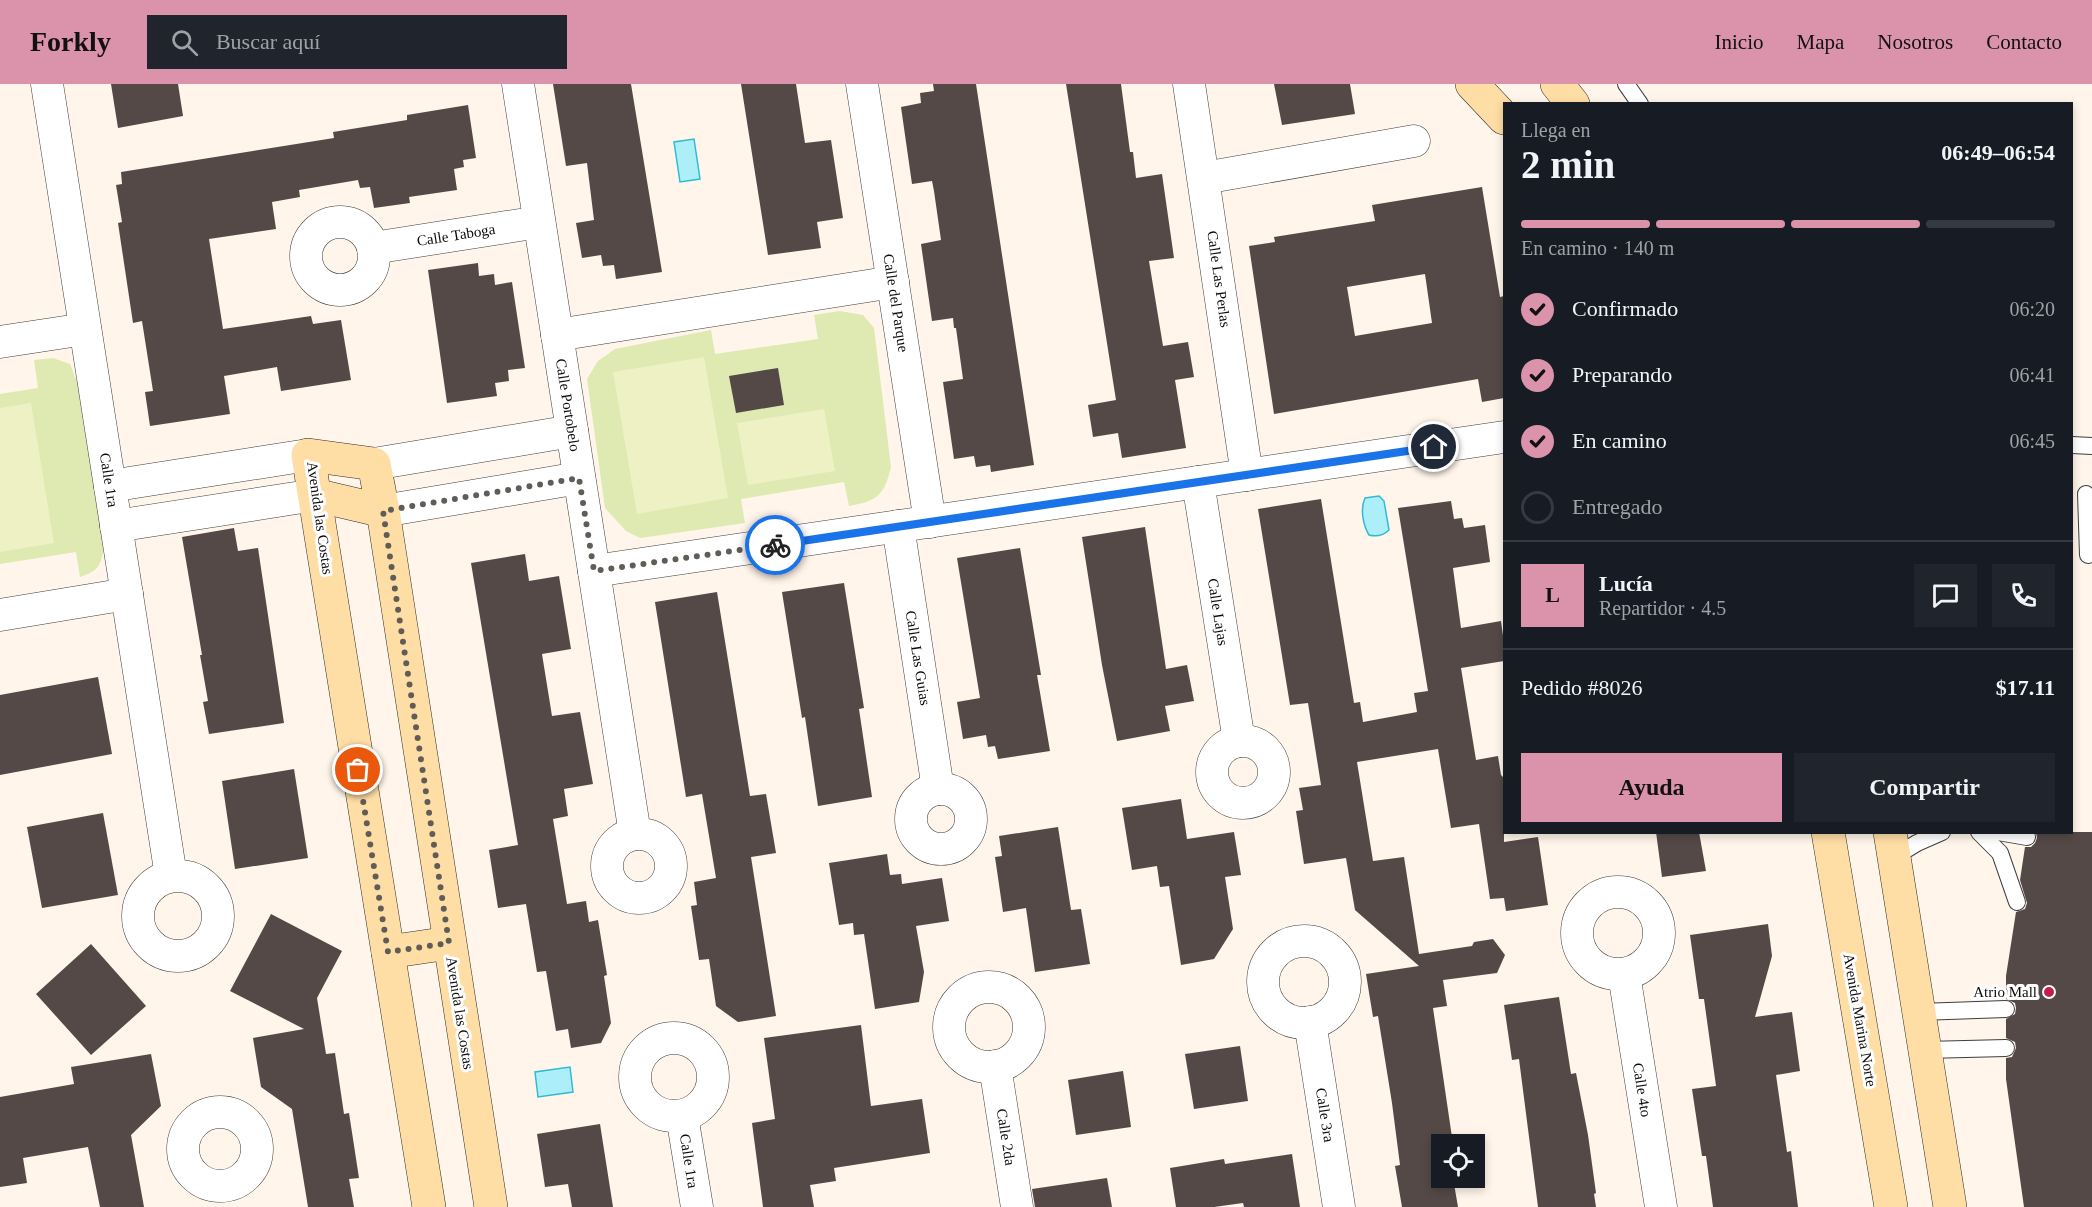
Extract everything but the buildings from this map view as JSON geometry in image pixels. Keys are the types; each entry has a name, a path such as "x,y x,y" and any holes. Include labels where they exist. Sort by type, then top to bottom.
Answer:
{"street":[{"name":"Calle 1ra","path":"46,84 171,876"},
{"name":"Calle Portobelo","path":"518,84 635,834"},
{"name":"Calle del Parque","path":"862,84 930,522"},
{"name":"Calle Las Perlas","path":"1189,84 1247,475"},
{"path":"1472,84 1503,117"},
{"path":"1557,84 1571,102"},
{"path":"1204,178 1414,141"},
{"name":"Calle Taboga","path":"373,248 539,222"},
{"path":"557,335 893,282"},
{"path":"0,342 85,329"},
{"path":"374,464 572,431"},
{"path":"594,571 1503,437"},
{"path":"110,486 308,455"},
{"name":"Avenida las Costas","path":"429,1207 308,455 374,464 491,1207"},
{"path":"116,526 315,495 383,511 579,478"},
{"name":"Calle Lajas","path":"1198,482 1239,741"},
{"name":"Calle Las Guias","path":"898,526 938,789"},
{"path":"0,615 126,594"},
{"name":"Avenida Marina Norte","path":"1828,834 1892,1207"},
{"path":"1892,845 1950,1207"},
{"path":"388,952 449,943"},
{"name":"Calle 4to","path":"1624,974 1661,1207"},
{"name":"Calle 3ra","path":"1311,1022 1340,1207"},
{"name":"Calle 2da","path":"995,1066 1017,1207"},
{"name":"Calle 1ra","path":"682,1116 697,1207"}],"lane":[{"path":"1626,84 1639,102"},
{"path":"2073,445 2092,446"},
{"path":"2083,494 2084,555"},
{"path":"1892,845 1917,843 1937,834"},
{"path":"1981,834 2000,853 2017,902"},
{"path":"2010,834 2027,837"},
{"path":"1919,1012 2006,1009"},
{"path":"1925,1050 2006,1048"}],"green space":[{"path":"840,311 863,315 874,328 891,467 885,485 878,496 849,506 844,482 741,499 745,523 640,538 626,531 605,508 587,379 598,361 615,349 711,330 715,354 818,339 814,315"},
{"path":"704,357 728,498 637,514 613,372"},
{"path":"53,358 70,364 77,382 104,547 98,567 80,577 76,552 0,564 0,394 38,388 34,360"},
{"path":"31,403 54,543 0,552 0,408"},
{"path":"824,409 835,471 748,485 737,423"}],"water":[{"path":"694,139 700,179 680,182 674,142"},
{"path":"1379,496 1384,501 1389,530 1380,535 1369,535 1363,517 1363,502 1365,498"},
{"path":"570,1067 573,1092 538,1097 535,1072"}],"way so far":[{"path":"358,770 388,952 449,943 383,511 579,478 594,571 775,545"}],"place":[{"name":"Atrio Mall","path":"2049,992"}],"route":[{"path":"775,545 1434,447"}]}
